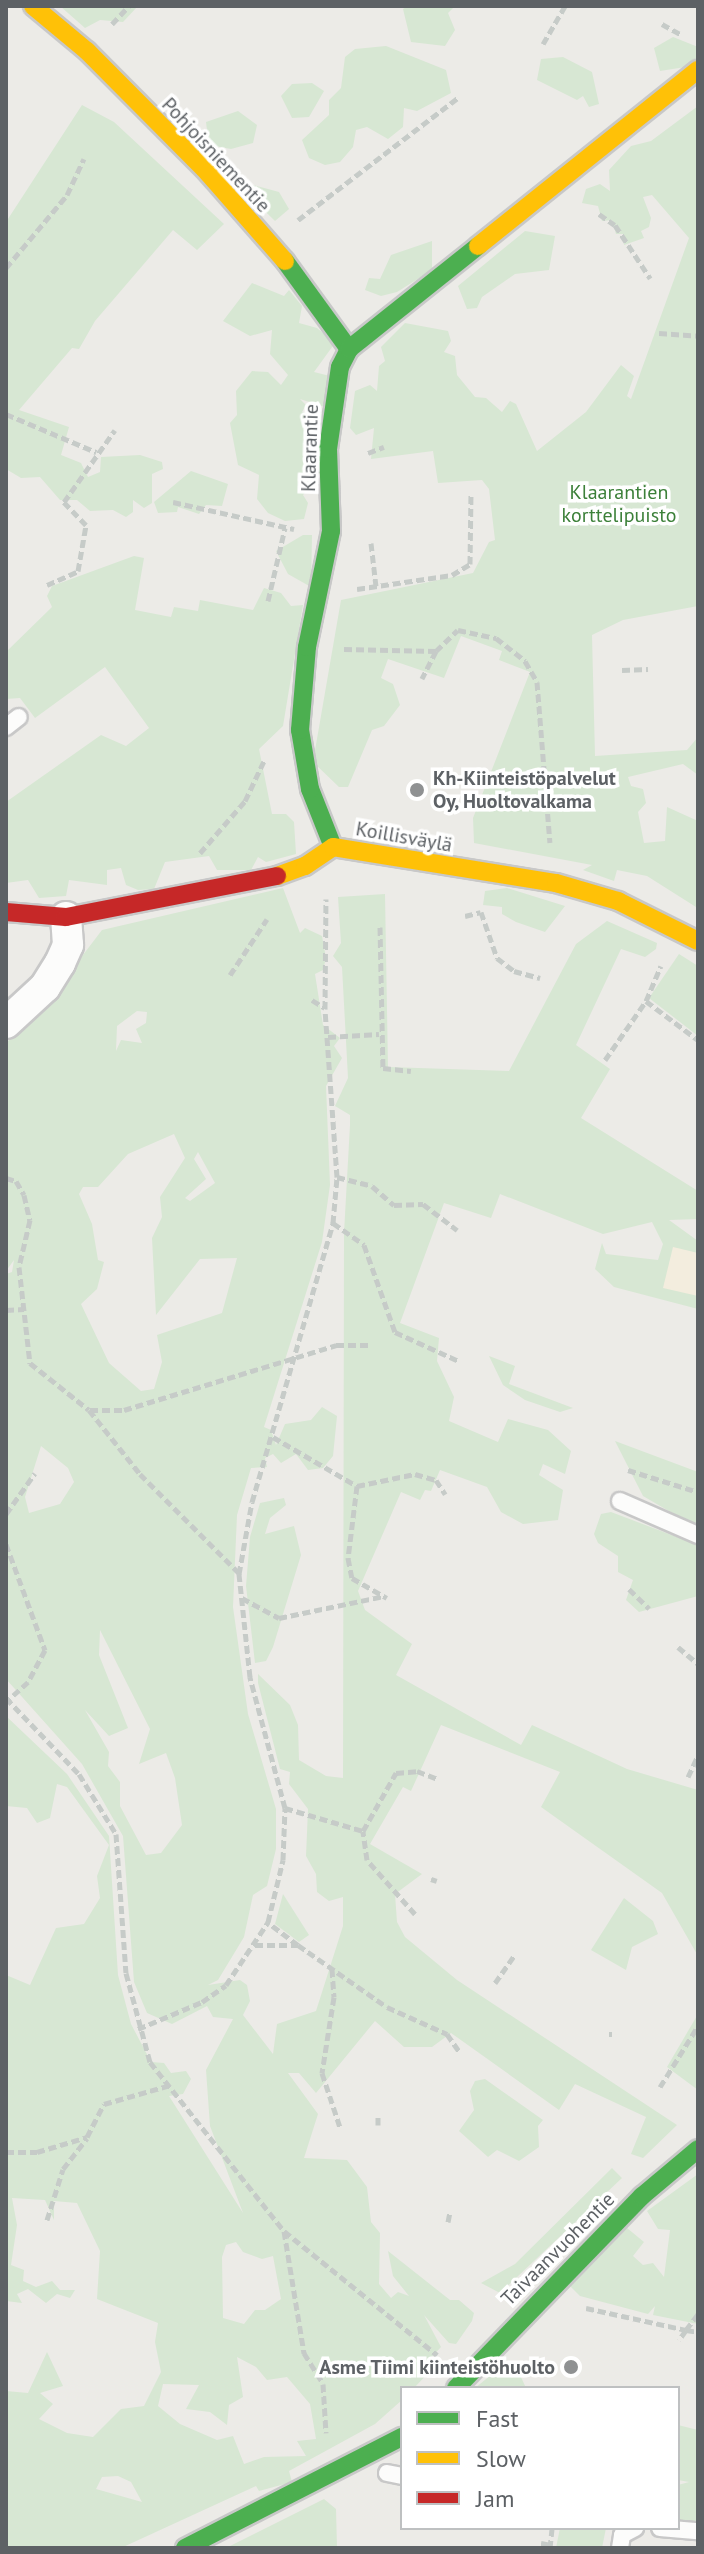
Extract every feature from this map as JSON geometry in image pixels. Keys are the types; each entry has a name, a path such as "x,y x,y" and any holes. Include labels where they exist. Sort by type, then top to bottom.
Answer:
{"street":[{"name":"Pohjoisniementie","path":"33,6 99,63 208,173 269,245 349,349"},
{"path":"349,349 698,70"},
{"name":"Klaarantie","path":"333,847 310,789 300,730 307,647 331,531 330,409 349,349"},
{"name":"Koillisväylä","path":"6,912 66,917 167,900 265,880 305,866 333,847 556,883 618,901 698,941"},
{"path":"6,1023 45,987 60,963 68,945 66,917"},
{"name":"Taivaanvuohentie","path":"459,2384 642,2196 698,2149"},
{"path":"185,2548 400,2438"}],"lane":[{"path":"620,1501 698,1535"},
{"path":"620,2548 622,2535 631,2530"}],"path":[{"path":"543,44 565,6"},
{"path":"662,24 676,32"},
{"path":"269,245 459,97"},
{"path":"6,268 67,195 84,159"},
{"path":"599,214 615,225 650,278"},
{"path":"659,333 698,336"},
{"path":"6,414 96,452"},
{"path":"47,585 78,571 86,525 64,502 96,452 115,430"},
{"path":"321,590 452,575 470,564 471,494"},
{"path":"173,502 285,528 331,531"},
{"path":"268,601 285,528"},
{"path":"422,679 436,651 458,630 496,638 525,661 537,682 549,832"},
{"path":"307,647 436,651"},
{"path":"622,670 648,669"},
{"path":"167,900 189,864 245,801 268,751 300,730"},
{"path":"138,2029 215,1994 268,1922 283,1860 285,1808 250,1677 239,1574 252,1502 333,1223 337,1177 325,1009 326,899 333,847"},
{"path":"465,916 481,912 497,958 514,971 540,978"},
{"path":"380,927 379,1034 383,1068 411,1071"},
{"path":"605,1060 646,1001 678,929"},
{"path":"312,1000 325,1009"},
{"path":"646,1001 698,1040"},
{"path":"327,1037 379,1034"},
{"path":"337,1177 372,1186 394,1205 423,1204 457,1230"},
{"path":"6,1178 16,1181 24,1195 30,1220 19,1267 30,1363 89,1410 140,1474 239,1574"},
{"path":"333,1223 364,1245 395,1332 459,1361"},
{"path":"6,1310 24,1309"},
{"path":"89,1410 124,1410 178,1389 220,1383 336,1345 371,1345"},
{"path":"273,1437 357,1486 415,1474 436,1480 445,1494"},
{"path":"628,1470 698,1492"},
{"path":"6,1514 35,1473"},
{"path":"241,1598 279,1618 385,1597 352,1578 348,1558 357,1486"},
{"path":"6,1544 45,1650 28,1682 7,1699 79,1774 116,1834 126,1973 138,2029 150,2062 284,2231 459,2384"},
{"path":"629,1589 649,1608"},
{"path":"678,1647 698,1664"},
{"path":"688,1777 698,1756"},
{"path":"415,1914 367,1860 363,1831 396,1773 417,1771 438,1779"},
{"path":"285,1808 363,1831"},
{"path":"268,1922 387,2007 447,2034 459,2051"},
{"path":"254,1945 298,1945"},
{"path":"495,1983 515,1954"},
{"path":"332,1968 334,1997 322,2073 340,2127"},
{"path":"660,2087 698,2026"},
{"path":"47,2220 63,2169 87,2137 104,2104 167,2086"},
{"path":"378,2115 378,2125"},
{"path":"6,2152 37,2152 87,2137"},
{"path":"448,2222 450,2212"},
{"path":"284,2231 304,2353 323,2384 327,2441"},
{"path":"550,2288 574,2306 698,2332"},
{"path":"679,2340 698,2314"},
{"path":"541,2543 551,2546"}],"green space":[{"path":"60,6 138,6 123,22 100,20 85,28"},
{"path":"408,6 455,6 448,13 455,30 445,46 411,42 403,9"},
{"path":"673,37 698,47 698,65 660,71 654,48"},
{"path":"386,46 446,70 451,93 417,111 404,108 403,127 388,139 367,127 356,130 353,147 340,162 325,165 309,158 302,140 329,115 329,100 341,88 345,57 355,49"},
{"path":"563,57 592,72 599,104 589,107 583,96 577,100 537,80 541,59"},
{"path":"312,83 324,91 309,117 292,118 281,96 292,84"},
{"path":"82,105 114,122 224,224 197,250 173,230 95,321 79,349 72,348 19,410 69,427 61,455 81,463 88,477 100,472 101,457 140,455 162,462 163,469 152,474 152,503 144,508 133,500 133,512 126,517 113,510 90,511 77,500 60,500 40,477 21,478 6,469 6,222"},
{"name":"Klaarantien korttelipuisto","path":"698,106 698,606 623,620 592,635 595,756 687,750 698,737 698,775 683,764 628,777 631,786 643,789 646,803 638,812 644,843 665,841 667,807 698,821 696,907 647,876 617,870 614,881 583,870 592,865 474,843 473,818 530,672 499,660 502,651 461,636 444,678 388,659 381,678 393,684 400,705 384,726 372,730 348,787 339,787 313,762 341,600 473,573 489,542 495,540 489,489 482,480 438,483 433,451 371,459 374,428 356,435 350,428 355,391 370,385 377,391 379,366 385,361 381,347 405,323 448,331 451,341 444,352 455,356 457,375 475,397 486,398 502,412 510,401 516,404 537,451 586,412 621,365 634,376 627,396 631,399 689,238 652,195 643,197 651,218 649,227 641,231 644,238 624,245 624,234 616,234 612,220 602,221 598,206 582,203 586,189 600,184 610,191 609,170 631,146 651,141"},
{"path":"238,111 257,125 253,143 231,149 209,145 206,122"},
{"path":"246,183 279,192 289,209 275,221 240,187"},
{"path":"525,231 555,236 549,270 515,274 482,297 477,308 467,309 458,286"},
{"path":"432,241 432,270 397,292 381,296 365,290 369,278 380,279 391,255"},
{"path":"252,283 284,296 289,290 302,306 299,323 317,328 335,343 314,372 330,376 325,407 300,399 306,405 302,412 322,414 314,482 303,495 308,503 304,519 285,521 268,513 257,499 259,475 238,465 230,423 237,415 236,391 252,371 268,372 281,385 288,375 270,354 272,330 250,336 223,321"},
{"path":"191,471 228,484 222,506 206,505 199,514 178,507 177,512 158,513 154,502"},
{"path":"303,535 312,535 311,587 288,574 276,551"},
{"path":"134,556 144,558 135,610 171,617 174,607 198,611 200,600 253,610 264,588 281,593 291,606 303,605 283,726 259,749 272,814 286,814 294,822 296,854 266,862 258,857 251,870 217,870 209,856 165,862 154,889 138,890 126,885 121,868 107,870 107,885 69,880 66,896 39,898 28,880 6,883 6,802 101,735 126,746 149,728 105,667 35,718 20,698 6,699 6,652 52,607 47,596 52,586"},
{"path":"283,888 300,933 305,928 322,936 326,958 323,970 315,974 323,1025 340,1038 334,1046 342,1058 326,1086 330,1185 322,1242 264,1427 271,1430 276,1445 285,1424 311,1420 322,1407 337,1416 333,1456 323,1468 308,1470 296,1454 281,1463 273,1454 265,1458 267,1467 251,1468 237,1515 233,1607 248,1714 276,1809 276,1849 267,1886 253,1895 244,1937 218,1980 208,1985 240,1980 247,1985 250,2001 243,2015 273,2054 277,2024 316,2011 343,1926 343,1897 329,1901 317,1892 316,1874 306,1856 308,1809 289,1784 290,1772 280,1769 258,1683 258,1674 290,1705 298,1725 299,1760 326,1776 343,1778 344,1233 350,1115 335,1106 348,1078 342,967 333,956 341,943 338,897 385,894 388,1067 509,1071 576,944 607,921 657,943 656,949 645,957 621,949 576,1045 610,1069 581,1118 698,1191 698,1219 669,1220 698,1241 698,1309 614,1287 595,1269 602,1243 606,1254 658,1260 663,1244 652,1222 603,1234 500,1194 491,1218 444,1203 400,1323 439,1338 437,1361 454,1397 449,1421 498,1442 508,1419 548,1430 571,1451 565,1474 543,1464 539,1475 563,1490 558,1520 523,1524 501,1512 487,1487 440,1470 431,1491 425,1490 420,1500 401,1492 358,1591 365,1610 412,1644 396,1675 521,1745 532,1725 627,1769 698,1790 698,1956 662,1893 541,1807 560,1772 441,1725 411,1791 403,1787 370,1844 422,1874 395,1894 397,1922 405,1937 457,1980 677,2125 643,2158 631,2154 646,2117 575,2084 559,2110 451,2033 432,2047 404,2047 375,2021 316,2093 299,2073 288,2073 318,2114 304,2158 347,2160 367,2187 371,2222 380,2233 379,2284 391,2298 398,2292 409,2296 393,2276 388,2251 450,2300 459,2300 474,2313 472,2321 456,2344 449,2343 424,2315 441,2347 425,2364 431,2370 416,2386 400,2386 400,2402 375,2424 289,2471 292,2482 259,2491 256,2486 121,2548 6,2548 6,2391 28,2393 47,2352 63,2386 40,2393 53,2404 39,2419 67,2433 93,2437 121,2409 144,2406 161,2372 155,2342 158,2323 97,2299 100,2251 77,2203 54,2201 54,2220 45,2200 12,2198 17,2225 11,2265 24,2270 23,2281 36,2287 52,2281 60,2290 75,2290 70,2298 57,2294 46,2303 28,2289 17,2294 22,2303 6,2301 6,1975 30,1985 56,1928 84,1924 100,1898 97,1876 109,1845 67,1787 57,1784 50,1818 37,1823 27,1808 6,1806 6,1716 67,1774 109,1836 118,1975 131,2024 151,2062 164,2063 171,2073 186,2071 191,2079 183,2094 169,2096 243,2213 210,2126 206,2070 233,2019 213,2017 207,2006 172,2024 147,2013 134,1982 123,1836 82,1764 6,1679 6,1274 12,1272 14,1260 6,1271 6,1043 41,1010 102,930","holes":["137,1011 147,1012 146,1023 136,1029 142,1043 121,1040 116,1051 117,1026","174,1134 185,1158 160,1197 162,1217 152,1238 156,1315 200,1259 237,1258 222,1313 157,1335 162,1362 154,1389 141,1391 109,1363 81,1304 97,1289 104,1262 98,1260 92,1224 79,1194 83,1187 98,1187 128,1154","198,1152 215,1183 190,1201 185,1198 206,1179 194,1159","41,1446 68,1468 74,1482 60,1504 29,1513 25,1497","100,1630 150,1729 139,1764 166,1753 175,1778 182,1825 161,1853 146,1855 120,1806 120,1782 108,1766 109,1752 85,1710 109,1736 128,1728 99,1655","236,2242 243,2252 262,2259 273,2256 281,2299 265,2310 255,2310 244,2324 223,2318 222,2257 226,2245","237,2357 256,2367 267,2380 287,2377 310,2404 316,2439 297,2441 306,2456 264,2457 244,2464 233,2436 217,2440 180,2424 158,2406 163,2384 199,2385 186,2409 210,2412 227,2425 229,2405 243,2397","118,2476 131,2482 142,2502 96,2489 102,2477"]},
{"path":"507,888 565,906 545,932 502,914 502,907 483,905 485,891"},
{"path":"679,954 698,966 698,1036 649,998"},
{"path":"489,1356 515,1366 509,1384 573,1408 560,1412 525,1400 503,1385"},
{"path":"615,1441 698,1472 698,1528 643,1496"},
{"path":"284,1498 286,1505 270,1518 265,1534 294,1526 301,1555 273,1647 266,1661 255,1663 246,1586 250,1537 260,1503"},
{"path":"611,1512 698,1545 698,1596 639,1612 626,1600 633,1580 618,1572 618,1556 598,1543 594,1534 601,1514"},
{"path":"283,1894 309,1935 299,1942 275,1924"},
{"path":"624,1898 653,1921 658,1934 632,1947 626,1970 591,1950"},
{"path":"698,2014 698,2090 667,2067"},
{"path":"485,2079 543,2120 538,2126 539,2147 519,2161 497,2150 488,2157 459,2131 474,2110 470,2091 475,2081"},
{"path":"612,2168 622,2178 500,2293 481,2283 515,2264"},
{"path":"698,2174 698,2324 653,2315 655,2306 648,2314 580,2296 569,2285 627,2228 644,2242 633,2256 643,2265 653,2263 664,2277 670,2230 658,2229 647,2211"},
{"path":"514,2362 525,2386 477,2386"},
{"path":"680,2426 698,2430 698,2529 680,2526 680,2484 689,2482 680,2480"},
{"path":"324,2499 336,2509 337,2548 226,2548"},
{"path":"560,2530 606,2530 602,2548 556,2548"}],"sand":[{"path":"673,1247 698,1253 698,1296 663,1288"}],"traffic: fast":[{"path":"333,847 310,789 300,730 307,647 331,531 328,449 340,367 349,349 478,246"},
{"path":"285,261 349,349"},
{"path":"458,2386 642,2196 698,2149"},
{"path":"185,2548 400,2438"}],"traffic: slow":[{"path":"33,6 87,51 208,173 285,261"},
{"path":"478,246 698,70"},
{"path":"277,876 305,866 333,847 556,883 618,901 698,941"}],"traffic: jam":[{"path":"6,912 66,917 277,876"}],"place":[{"name":"Kh-Kiinteistöpalvelut Oy, Huoltovalkama","path":"417,790"},
{"name":"Asme Tiimi kiinteistöhuolto","path":"571,2367"}]}
